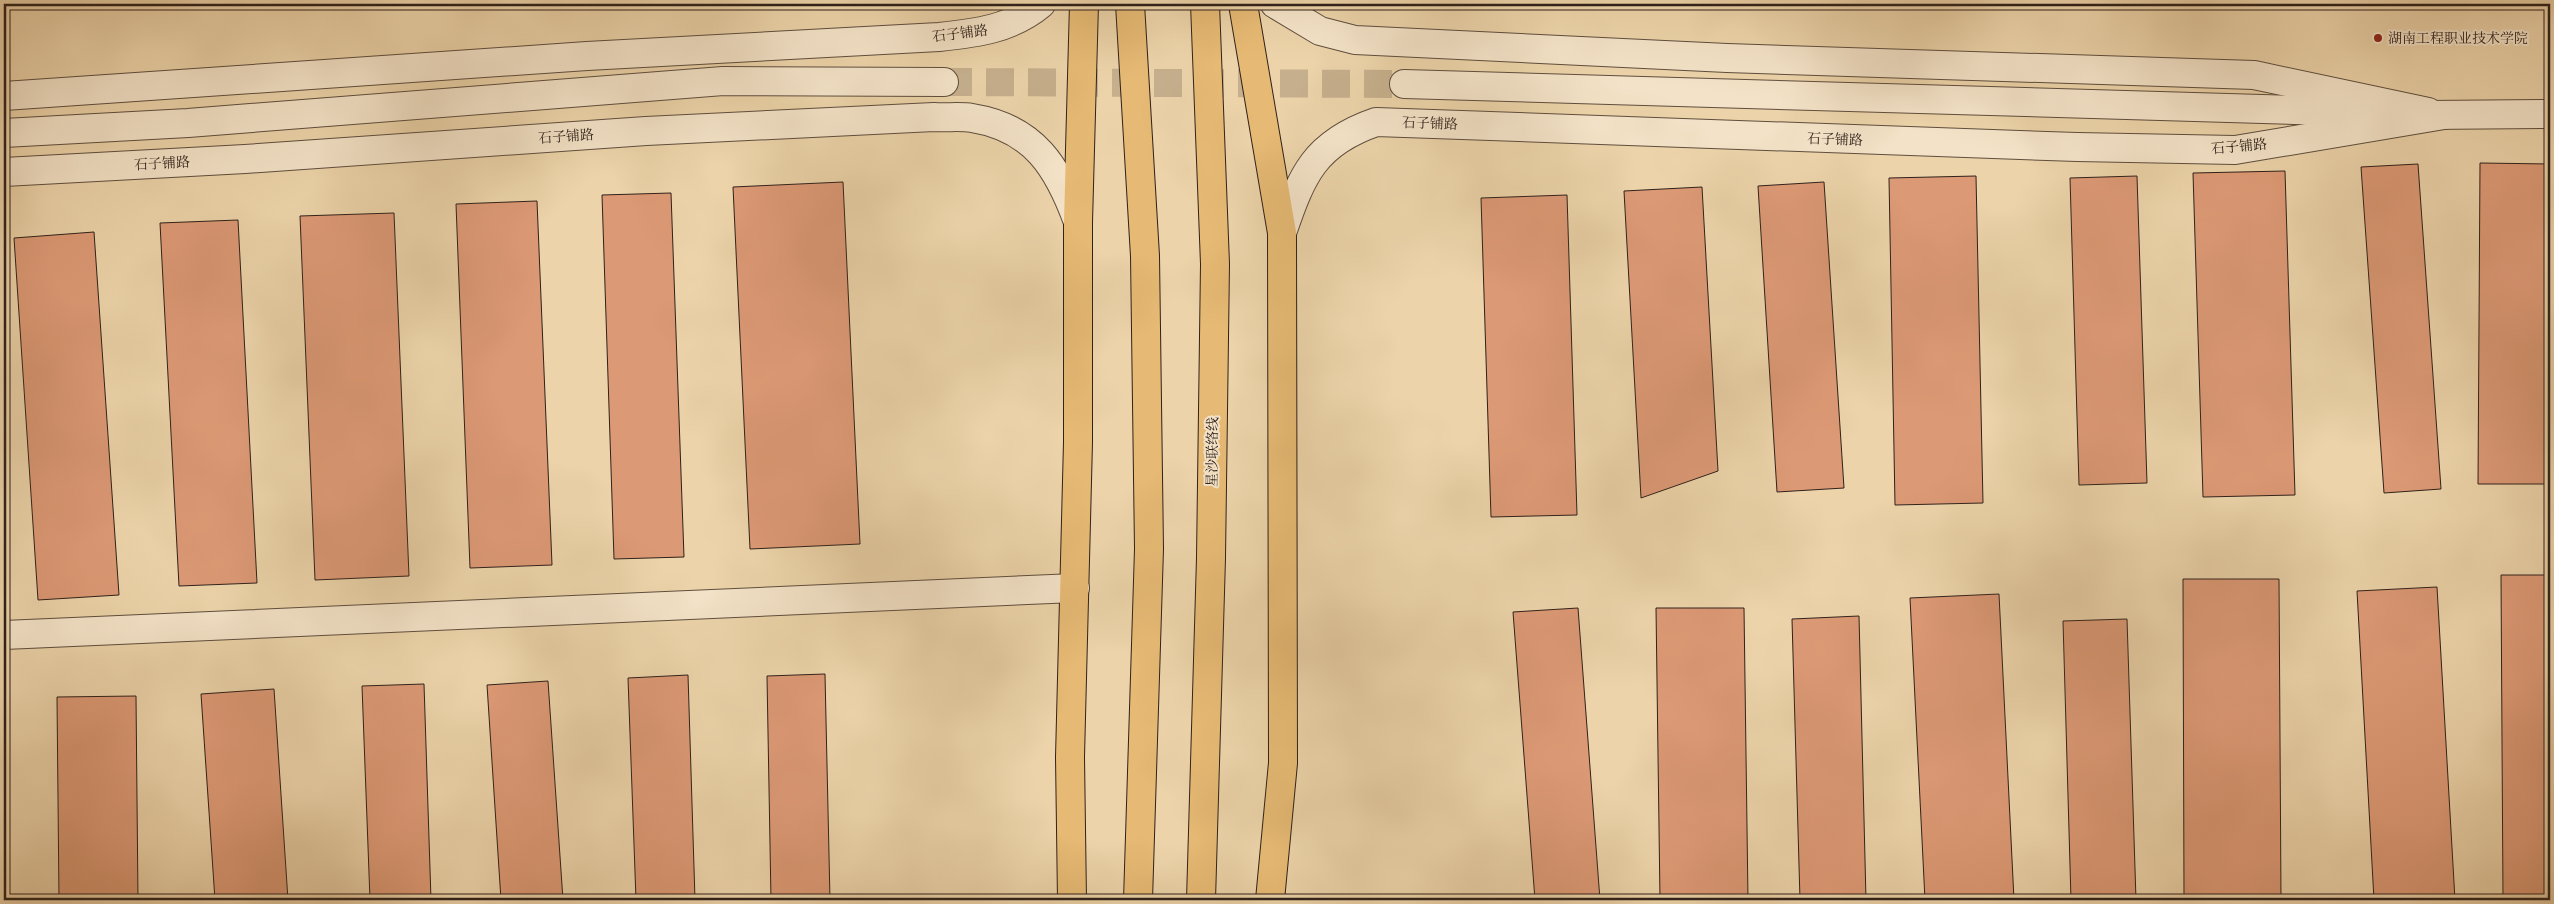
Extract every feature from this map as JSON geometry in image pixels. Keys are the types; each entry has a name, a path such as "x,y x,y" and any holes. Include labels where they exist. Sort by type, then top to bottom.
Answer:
{"main road":[{"path":"1072,900 1070,757 1075,588 1078,222 1084,4"},
{"path":"1130,4 1145,256 1149,549 1138,900"},
{"name":"星沙联络线","path":"1201,900 1211,558 1215,264 1205,4"},
{"path":"1243,4 1282,233 1283,763 1270,900"}],"street":[{"name":"石子铺路","path":"4,96 587,56 939,37 982,32 1018,21 1041,4"},
{"name":"石子铺路","path":"1275,4 1320,31 1355,40 1717,58 2254,75 2444,115"},
{"path":"4,133 188,123 723,81 944,82"},
{"name":"石子铺路","path":"1404,84 2209,106 2444,115 2550,114"},
{"name":"石子铺路","path":"1282,233 1294,197 1308,172 1326,147 1351,131 1376,122 2047,146 2235,150 2444,115"},
{"name":"石子铺路","path":"4,172 255,158 646,130 924,118 971,118 999,125 1030,140 1066,189 1078,222"},
{"path":"4,635 1075,588"}],"building":[{"path":"2480,163 2550,164 2550,484 2478,484"},
{"path":"2418,164 2441,489 2384,493 2361,167"},
{"path":"2285,171 2295,495 2203,497 2193,173"},
{"path":"1976,176 1983,503 1895,505 1889,178"},
{"path":"2137,176 2147,483 2079,485 2070,178"},
{"path":"843,182 860,544 750,549 733,187"},
{"path":"1824,182 1844,488 1777,492 1758,186"},
{"path":"1702,187 1718,471 1641,498 1624,191"},
{"path":"671,193 684,557 614,559 602,195"},
{"path":"1567,195 1577,515 1491,517 1481,198"},
{"path":"537,201 552,565 470,568 456,204"},
{"path":"394,213 409,576 315,580 300,216"},
{"path":"238,220 257,583 179,586 160,223"},
{"path":"94,232 119,595 38,600 14,238"},
{"path":"2501,575 2550,575 2550,900 2503,900"},
{"path":"2183,579 2279,579 2281,900 2184,900"},
{"path":"2437,587 2455,900 2374,900 2357,591"},
{"path":"1999,594 2014,900 1925,900 1910,598"},
{"path":"1578,608 1600,900 1535,900 1513,612"},
{"path":"1656,608 1744,608 1748,900 1660,900"},
{"path":"1859,616 1866,900 1800,900 1792,619"},
{"path":"2127,619 2136,900 2071,900 2063,621"},
{"path":"825,674 830,900 771,900 767,676"},
{"path":"688,675 695,900 636,900 628,678"},
{"path":"548,681 563,900 501,900 487,685"},
{"path":"424,684 431,900 370,900 362,686"},
{"path":"274,689 288,900 215,900 201,694"},
{"path":"136,696 138,900 59,900 57,697"}],"tunnel":[{"path":"944,82 1404,84"}],"place":[{"name":"湖南工程职业技术学院","path":"2378,38"}]}
